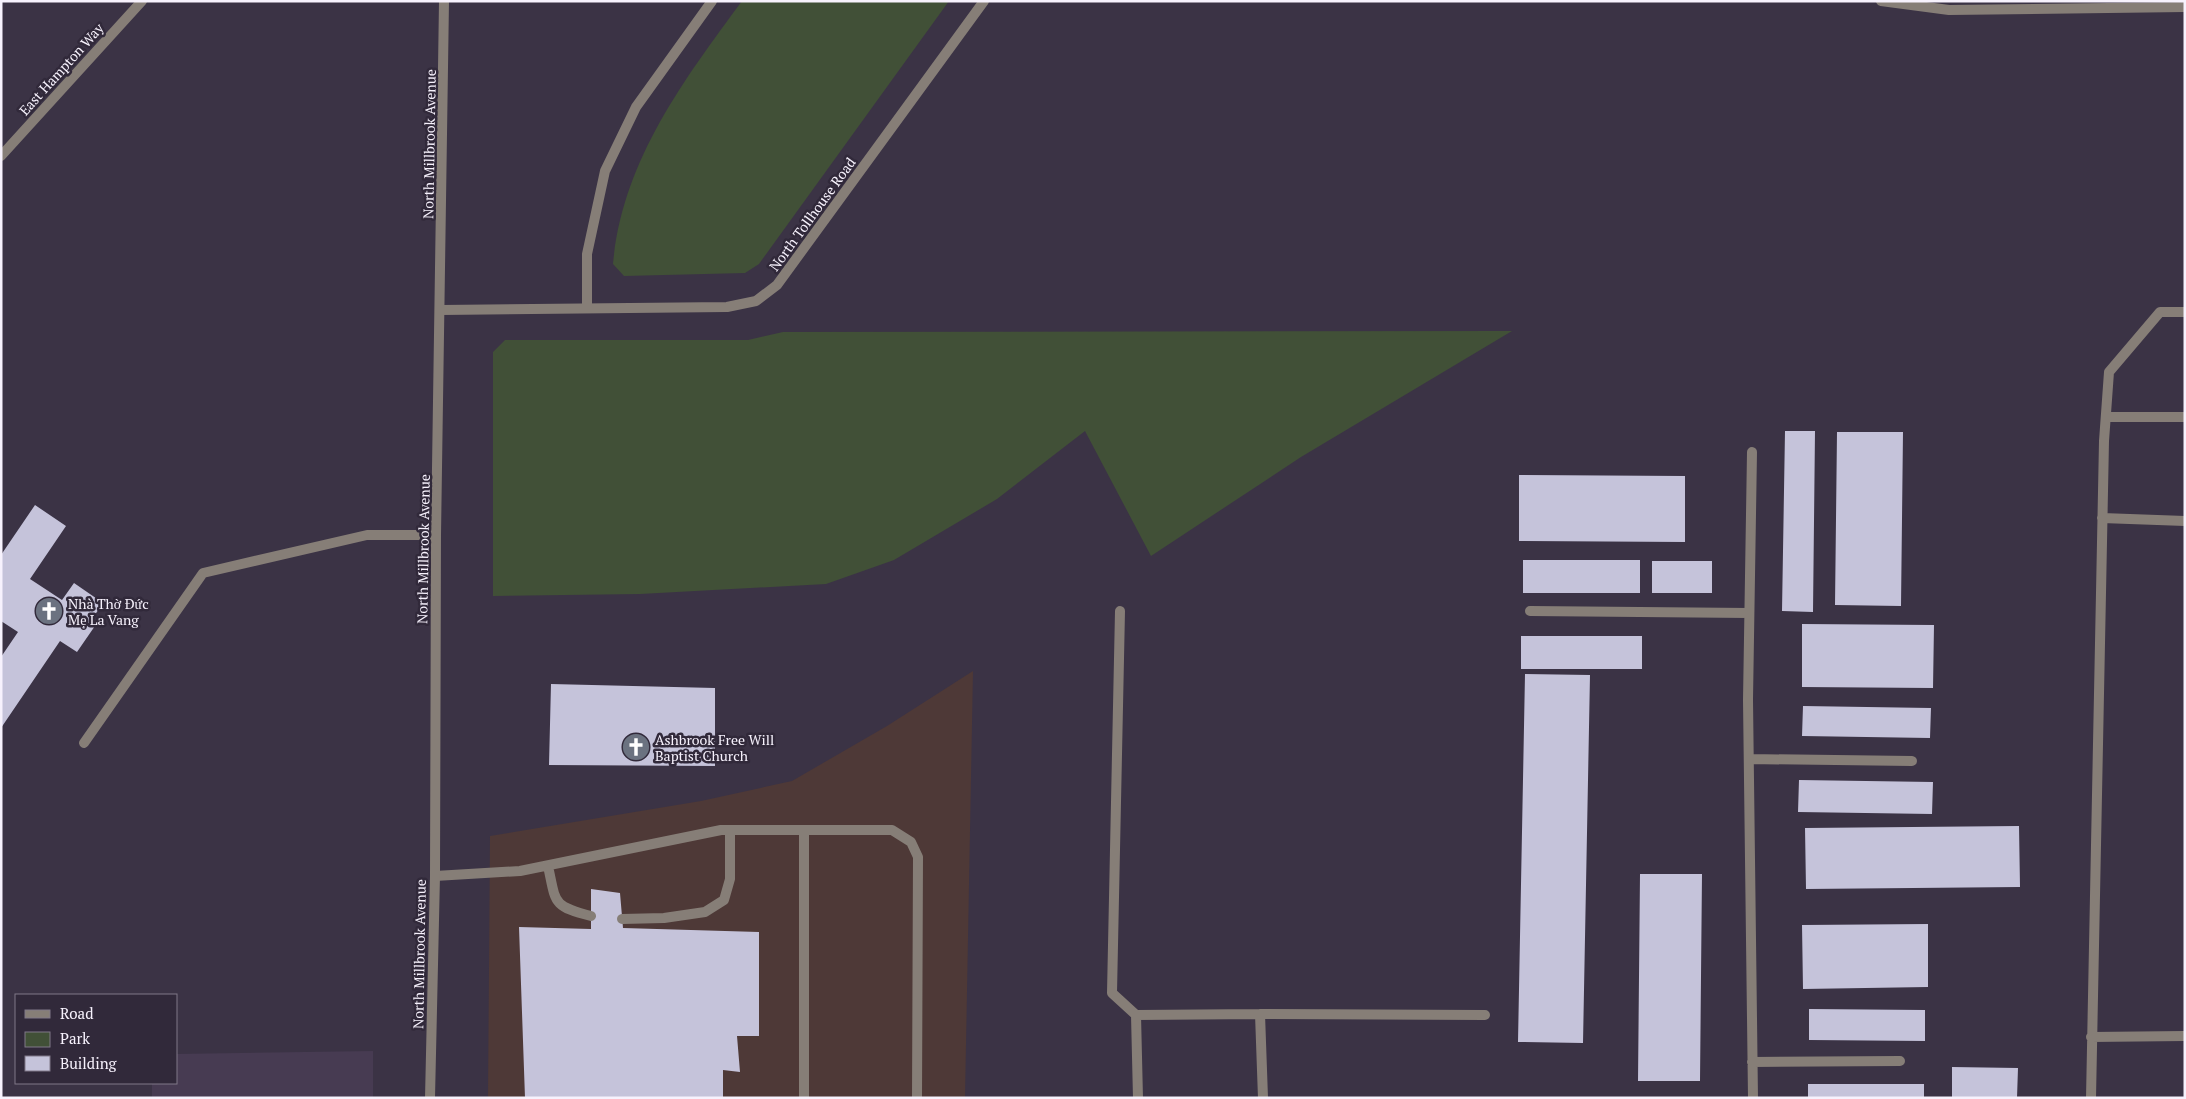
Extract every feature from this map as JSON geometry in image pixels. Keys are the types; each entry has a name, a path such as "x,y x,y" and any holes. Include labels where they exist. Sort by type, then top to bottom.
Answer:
{"street":[{"name":"East Hampton Way","path":"1,156 142,1"},
{"name":"North Millbrook Avenue","path":"430,1098 435,876 436,535 441,310 444,1"},
{"path":"587,307 587,254 605,171 636,108 712,1"},
{"name":"North Tollhouse Road","path":"441,310 728,307 756,301 777,285 984,1"},
{"path":"1881,1 1949,10 2185,7"},
{"path":"2091,1098 2102,518 2106,417 2110,372 2160,312 2185,312"},
{"path":"2106,417 2185,417"},
{"path":"1752,452 1749,759 1753,1098"},
{"path":"2102,518 2185,521"},
{"path":"84,743 203,573 367,535 436,535"},
{"path":"1120,611 1112,993 1136,1014 1485,1015"},
{"path":"1530,611 1749,613"},
{"path":"1749,759 1912,762"},
{"path":"435,876 520,871 730,830 892,830 911,842 918,857 917,1098"},
{"path":"622,919 664,918 705,912 724,900 730,879 730,830"},
{"path":"804,830 804,1098"},
{"path":"548,866 555,897 565,909 591,916"},
{"path":"1136,1014 1138,1098"},
{"path":"1260,1014 1263,1098"},
{"path":"2091,1037 2185,1036"},
{"path":"1752,1062 1900,1061"}],"shaded area":[{"path":"973,671 965,1098 488,1098 490,836 701,801 792,781 887,726"},
{"path":"373,1051 373,1098 152,1098 152,1084 178,1084 178,1054"}],"green space":[{"path":"742,1 949,1 759,264 745,273 624,276 613,264 619,227 629,191 642,157 678,92"},
{"path":"1512,331 1301,457 1151,556 1085,431 997,499 894,560 826,584 640,594 493,596 493,352 505,340 748,340 783,332"}],"building":[{"path":"1785,431 1815,431 1813,612 1782,611"},
{"path":"1837,432 1903,432 1901,606 1835,605"},
{"path":"1519,475 1685,476 1685,542 1519,541"},
{"name":"Nhà Thờ Đức Mẹ La Vang","path":"35,505 66,526 30,579 62,600 74,583 103,603 92,619 97,623 77,652 60,641 1,728 1,657 18,632 1,621 1,555"},
{"path":"1523,560 1640,560 1640,593 1523,593"},
{"path":"1652,561 1712,561 1712,593 1652,593"},
{"path":"1802,624 1934,625 1933,688 1802,687"},
{"path":"1521,636 1642,636 1642,669 1521,669"},
{"path":"1525,674 1590,675 1583,1043 1518,1042"},
{"path":"551,684 715,688 715,766 549,765"},
{"path":"1803,706 1931,708 1930,738 1802,736"},
{"path":"1799,780 1933,782 1932,814 1798,812"},
{"path":"2019,826 2020,887 1806,889 1805,828"},
{"path":"1640,874 1702,874 1700,1081 1638,1081"},
{"path":"591,889 620,893 623,928 759,932 759,1036 737,1036 740,1072 723,1070 723,1098 525,1098 519,927 591,929"},
{"path":"1928,924 1928,987 1803,989 1802,925"},
{"path":"1809,1009 1925,1010 1925,1041 1809,1040"},
{"path":"1952,1067 2018,1068 2017,1098 1952,1098"},
{"path":"1808,1084 1924,1084 1924,1098 1808,1098"}],"place":[{"name":"Nhà Thờ Đức Mẹ La Vang","path":"49,611"},
{"name":"Ashbrook Free Will Baptist Church","path":"636,747"}]}
